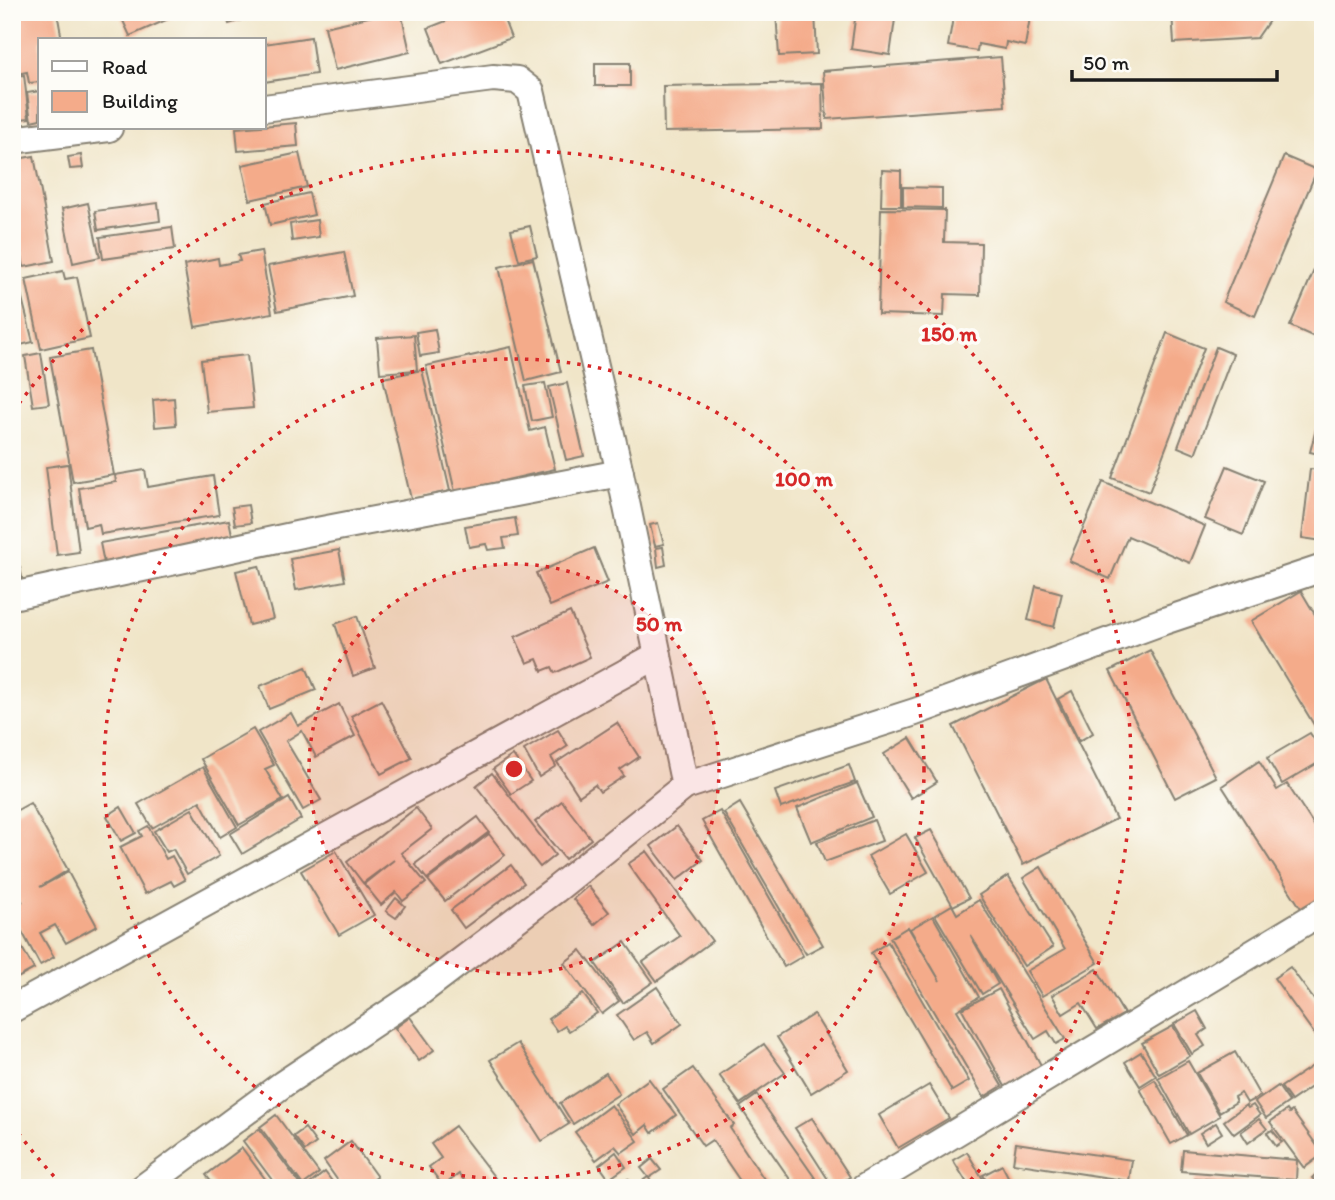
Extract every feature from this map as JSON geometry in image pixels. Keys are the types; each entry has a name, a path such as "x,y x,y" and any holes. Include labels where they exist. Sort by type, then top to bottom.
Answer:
{"street":[{"path":"266,108 493,78 525,83 534,105 620,473 685,786"},
{"path":"12,140 93,130"},
{"path":"12,596 301,534 620,473"},
{"path":"143,1188 283,1084 419,993 555,890 685,786 915,712 1164,621 1323,568"},
{"path":"12,1009 658,655"},
{"path":"864,1188 1323,911"}],"building":[{"path":"12,12 57,12 62,38 38,38 38,82 29,83 27,72 12,75"},
{"path":"119,12 171,12 173,17 130,36"},
{"path":"225,12 264,12 264,13 229,24"},
{"path":"390,12 401,12 410,52 335,70 325,27"},
{"path":"469,12 501,12 511,38 442,64 428,28"},
{"path":"776,12 815,12 817,54 779,56"},
{"path":"856,12 896,12 890,55 851,49"},
{"path":"954,12 1031,12 1025,46 1006,42 1005,49 978,44 977,51 948,46"},
{"path":"1076,12 1151,12 1151,19 1076,16"},
{"path":"1172,12 1275,12 1257,38 1174,43"},
{"path":"311,37 316,74 266,82 266,44"},
{"path":"1001,57 1005,106 827,119 823,71"},
{"path":"595,63 630,63 630,86 595,86"},
{"path":"24,75 29,118 12,120 12,76"},
{"path":"822,83 823,129 664,132 663,86"},
{"path":"38,91 38,119 31,121 27,93"},
{"path":"296,123 298,146 238,151 236,130 266,130 266,126"},
{"path":"299,153 307,187 250,200 242,165"},
{"path":"81,155 83,168 70,169 68,157"},
{"path":"34,156 54,261 24,267 12,205 12,160"},
{"path":"1284,156 1317,170 1255,316 1223,302"},
{"path":"882,170 901,171 901,206 881,206"},
{"path":"903,187 942,188 942,208 903,207"},
{"path":"309,193 314,215 270,225 265,203"},
{"path":"88,203 100,257 73,263 62,209"},
{"path":"158,203 160,221 98,230 95,211"},
{"path":"881,209 945,210 944,242 981,243 980,295 945,294 944,316 878,314"},
{"path":"317,220 319,237 292,241 290,224"},
{"path":"530,226 537,256 519,260 511,230"},
{"path":"172,227 175,249 103,259 100,237"},
{"path":"261,251 272,313 195,327 184,265 218,258 219,265 240,261 238,255"},
{"path":"344,252 353,296 277,311 268,266"},
{"path":"533,259 561,372 526,381 499,267"},
{"path":"1318,261 1323,264 1323,341 1290,326"},
{"path":"63,271 65,279 77,277 90,338 41,349 26,279"},
{"path":"19,286 33,342 12,347 12,288"},
{"path":"435,329 439,353 420,356 416,332"},
{"path":"1167,333 1204,348 1149,492 1112,478"},
{"path":"414,335 417,370 380,373 377,338"},
{"path":"511,347 530,431 545,427 555,469 455,492 426,366"},
{"path":"1216,347 1233,354 1195,454 1178,447"},
{"path":"91,350 114,475 73,482 50,357"},
{"path":"41,353 49,404 33,406 25,356"},
{"path":"247,355 253,408 207,412 201,360"},
{"path":"422,370 450,491 411,499 383,378"},
{"path":"545,383 552,417 532,421 525,386"},
{"path":"567,383 584,456 566,460 549,387"},
{"path":"174,398 176,425 155,427 153,400"},
{"path":"1323,406 1323,455 1310,452"},
{"path":"68,464 79,552 57,555 46,467"},
{"path":"1227,466 1264,481 1243,535 1205,519"},
{"path":"1310,469 1323,470 1323,541 1302,538"},
{"path":"145,470 148,487 213,476 219,515 101,534 99,524 85,527 79,488 116,482 115,475"},
{"path":"1103,482 1205,526 1190,563 1128,536 1110,579 1069,561"},
{"path":"248,505 251,523 235,525 232,507"},
{"path":"515,518 518,536 503,538 505,548 488,550 486,544 469,547 465,526"},
{"path":"229,520 234,544 105,568 100,543"},
{"path":"658,523 664,544 655,546 650,525"},
{"path":"663,547 666,565 658,567 656,548"},
{"path":"594,548 608,582 550,606 536,573"},
{"path":"339,550 345,581 296,590 290,559"},
{"path":"259,566 273,619 249,625 236,571"},
{"path":"20,567 24,588 12,590 12,569"},
{"path":"1036,586 1062,593 1054,627 1028,620"},
{"path":"1301,591 1323,628 1323,730 1319,733 1251,621"},
{"path":"570,612 590,657 555,673 552,667 542,671 537,659 527,663 515,637"},
{"path":"357,616 375,668 353,676 335,624"},
{"path":"1150,650 1216,777 1175,798 1110,671"},
{"path":"306,667 316,690 269,709 260,686"},
{"path":"1046,679 1116,819 1023,865 953,726"},
{"path":"1072,691 1093,733 1079,741 1058,699"},
{"path":"381,700 412,758 381,774 351,716"},
{"path":"339,704 355,736 316,757 302,731 286,741 321,800 303,810 258,732 291,713 298,726"},
{"path":"617,723 639,757 620,770 624,776 600,792 595,785 579,796 557,762"},
{"path":"253,729 274,765 265,769 283,800 239,825 201,759"},
{"path":"558,730 568,746 551,757 556,766 539,777 524,750"},
{"path":"1310,733 1323,753 1323,760 1282,784 1267,758"},
{"path":"910,738 937,782 911,798 884,754"},
{"path":"513,755 531,781 511,794 493,769"},
{"path":"1259,761 1277,790 1287,784 1323,839 1323,901 1304,913 1222,786"},
{"path":"849,765 855,782 781,808 775,791"},
{"path":"203,767 237,827 220,837 200,801 152,828 138,804"},
{"path":"492,773 555,855 540,867 476,786"},
{"path":"857,783 872,817 811,842 797,808"},
{"path":"289,798 301,819 242,854 230,834"},
{"path":"562,801 591,839 565,859 535,822"},
{"path":"30,803 68,870 40,887 68,872 97,926 66,943 55,925 40,933 54,957 40,965 12,913 12,907 23,901 12,905 12,813"},
{"path":"740,803 823,945 806,954 724,813"},
{"path":"121,807 136,833 121,841 107,816"},
{"path":"416,808 432,829 401,853 426,883 403,901 396,892 381,905 364,884 394,860 363,883 347,862"},
{"path":"192,809 219,856 187,874 173,849 167,852 154,831"},
{"path":"720,811 803,956 784,967 702,821"},
{"path":"478,817 489,832 427,879 415,864"},
{"path":"874,820 882,841 825,862 817,842"},
{"path":"148,826 166,859 172,856 185,880 174,886 171,881 145,894 120,847 142,836 139,831"},
{"path":"677,826 703,860 677,880 651,846"},
{"path":"931,830 969,898 953,906 915,838"},
{"path":"489,834 505,855 445,901 428,880"},
{"path":"906,834 928,872 890,894 868,856"},
{"path":"336,851 374,915 339,935 301,871"},
{"path":"647,851 712,941 657,981 643,962 680,936 628,864"},
{"path":"511,865 524,883 464,928 451,910"},
{"path":"1041,867 1098,963 1042,996 1027,971 1065,949 1023,878"},
{"path":"1008,876 1053,947 1024,966 979,895"},
{"path":"588,886 609,912 594,925 573,899"},
{"path":"396,898 405,906 396,918 386,911"},
{"path":"979,900 1065,1039 1056,1044 1048,1031 1035,1039 971,936 998,984 982,994 935,915 952,905 957,914"},
{"path":"933,916 979,997 957,1010 1002,1086 984,1097 890,938 908,927 940,981 910,929"},
{"path":"12,930 34,969 12,981"},
{"path":"625,942 653,982 623,1003 595,963"},
{"path":"888,942 969,1081 952,1091 871,953"},
{"path":"581,950 619,1001 602,1014 564,963"},
{"path":"1290,967 1323,1012 1323,1046 1274,978"},
{"path":"1097,969 1124,1014 1097,1029 1081,1003 1063,1014 1052,995"},
{"path":"657,987 682,1024 654,1043 647,1032 634,1040 617,1015"},
{"path":"999,989 1042,1067 1006,1088 962,1009"},
{"path":"583,994 597,1013 569,1031 565,1026 557,1031 548,1019"},
{"path":"1197,1011 1207,1029 1198,1035 1205,1046 1192,1054 1174,1024"},
{"path":"814,1014 848,1070 811,1093 777,1037"},
{"path":"410,1017 434,1050 419,1061 395,1028"},
{"path":"1173,1026 1190,1056 1159,1074 1142,1043"},
{"path":"518,1043 569,1124 542,1141 490,1060"},
{"path":"764,1044 785,1073 740,1104 719,1075"},
{"path":"1141,1052 1156,1076 1140,1086 1125,1062"},
{"path":"1235,1052 1260,1096 1247,1103 1241,1093 1234,1097 1236,1102 1219,1112 1197,1073"},
{"path":"1323,1059 1323,1079 1291,1101 1281,1087"},
{"path":"1188,1061 1220,1116 1189,1134 1158,1078"},
{"path":"693,1068 734,1125 730,1128 770,1188 745,1188 712,1140 703,1146 663,1089"},
{"path":"606,1073 619,1094 573,1124 560,1103"},
{"path":"649,1079 676,1115 652,1133 647,1125 636,1134 615,1104"},
{"path":"1155,1080 1187,1135 1171,1144 1140,1089"},
{"path":"929,1085 949,1118 898,1148 879,1115"},
{"path":"1278,1086 1289,1102 1266,1118 1255,1102"},
{"path":"757,1095 822,1188 796,1188 740,1107"},
{"path":"611,1105 638,1141 621,1153 615,1146 596,1160 575,1132"},
{"path":"1246,1105 1248,1108 1253,1105 1260,1115 1234,1134 1224,1121"},
{"path":"1287,1110 1289,1113 1292,1111 1323,1154 1304,1168 1270,1122"},
{"path":"276,1115 319,1173 303,1185 260,1127"},
{"path":"812,1118 850,1177 833,1187 795,1128"},
{"path":"1259,1119 1267,1129 1248,1143 1241,1132"},
{"path":"1216,1123 1222,1133 1206,1143 1200,1133"},
{"path":"455,1126 495,1178 482,1188 470,1188 459,1174 443,1186 429,1167 441,1158 431,1144"},
{"path":"305,1128 316,1143 305,1151 294,1136"},
{"path":"259,1129 303,1188 278,1188 243,1141"},
{"path":"1272,1130 1282,1142 1276,1146 1267,1133"},
{"path":"351,1141 377,1177 362,1188 343,1188 324,1161"},
{"path":"1016,1143 1132,1160 1129,1181 1013,1163"},
{"path":"242,1148 272,1188 216,1188 206,1175"},
{"path":"1183,1150 1297,1160 1296,1180 1181,1171"},
{"path":"616,1152 626,1167 609,1179 599,1165"},
{"path":"967,1152 987,1186 970,1188 953,1160"},
{"path":"652,1159 661,1170 649,1178 641,1168"},
{"path":"1002,1165 1014,1188 990,1188 983,1175"},
{"path":"1320,1170 1323,1173 1321,1186 1312,1178"},
{"path":"325,1172 337,1188 305,1188"},
{"path":"648,1177 656,1188 616,1188 628,1179 634,1187"},
{"path":"1195,1178 1279,1186 1279,1188 1194,1188"}]}
